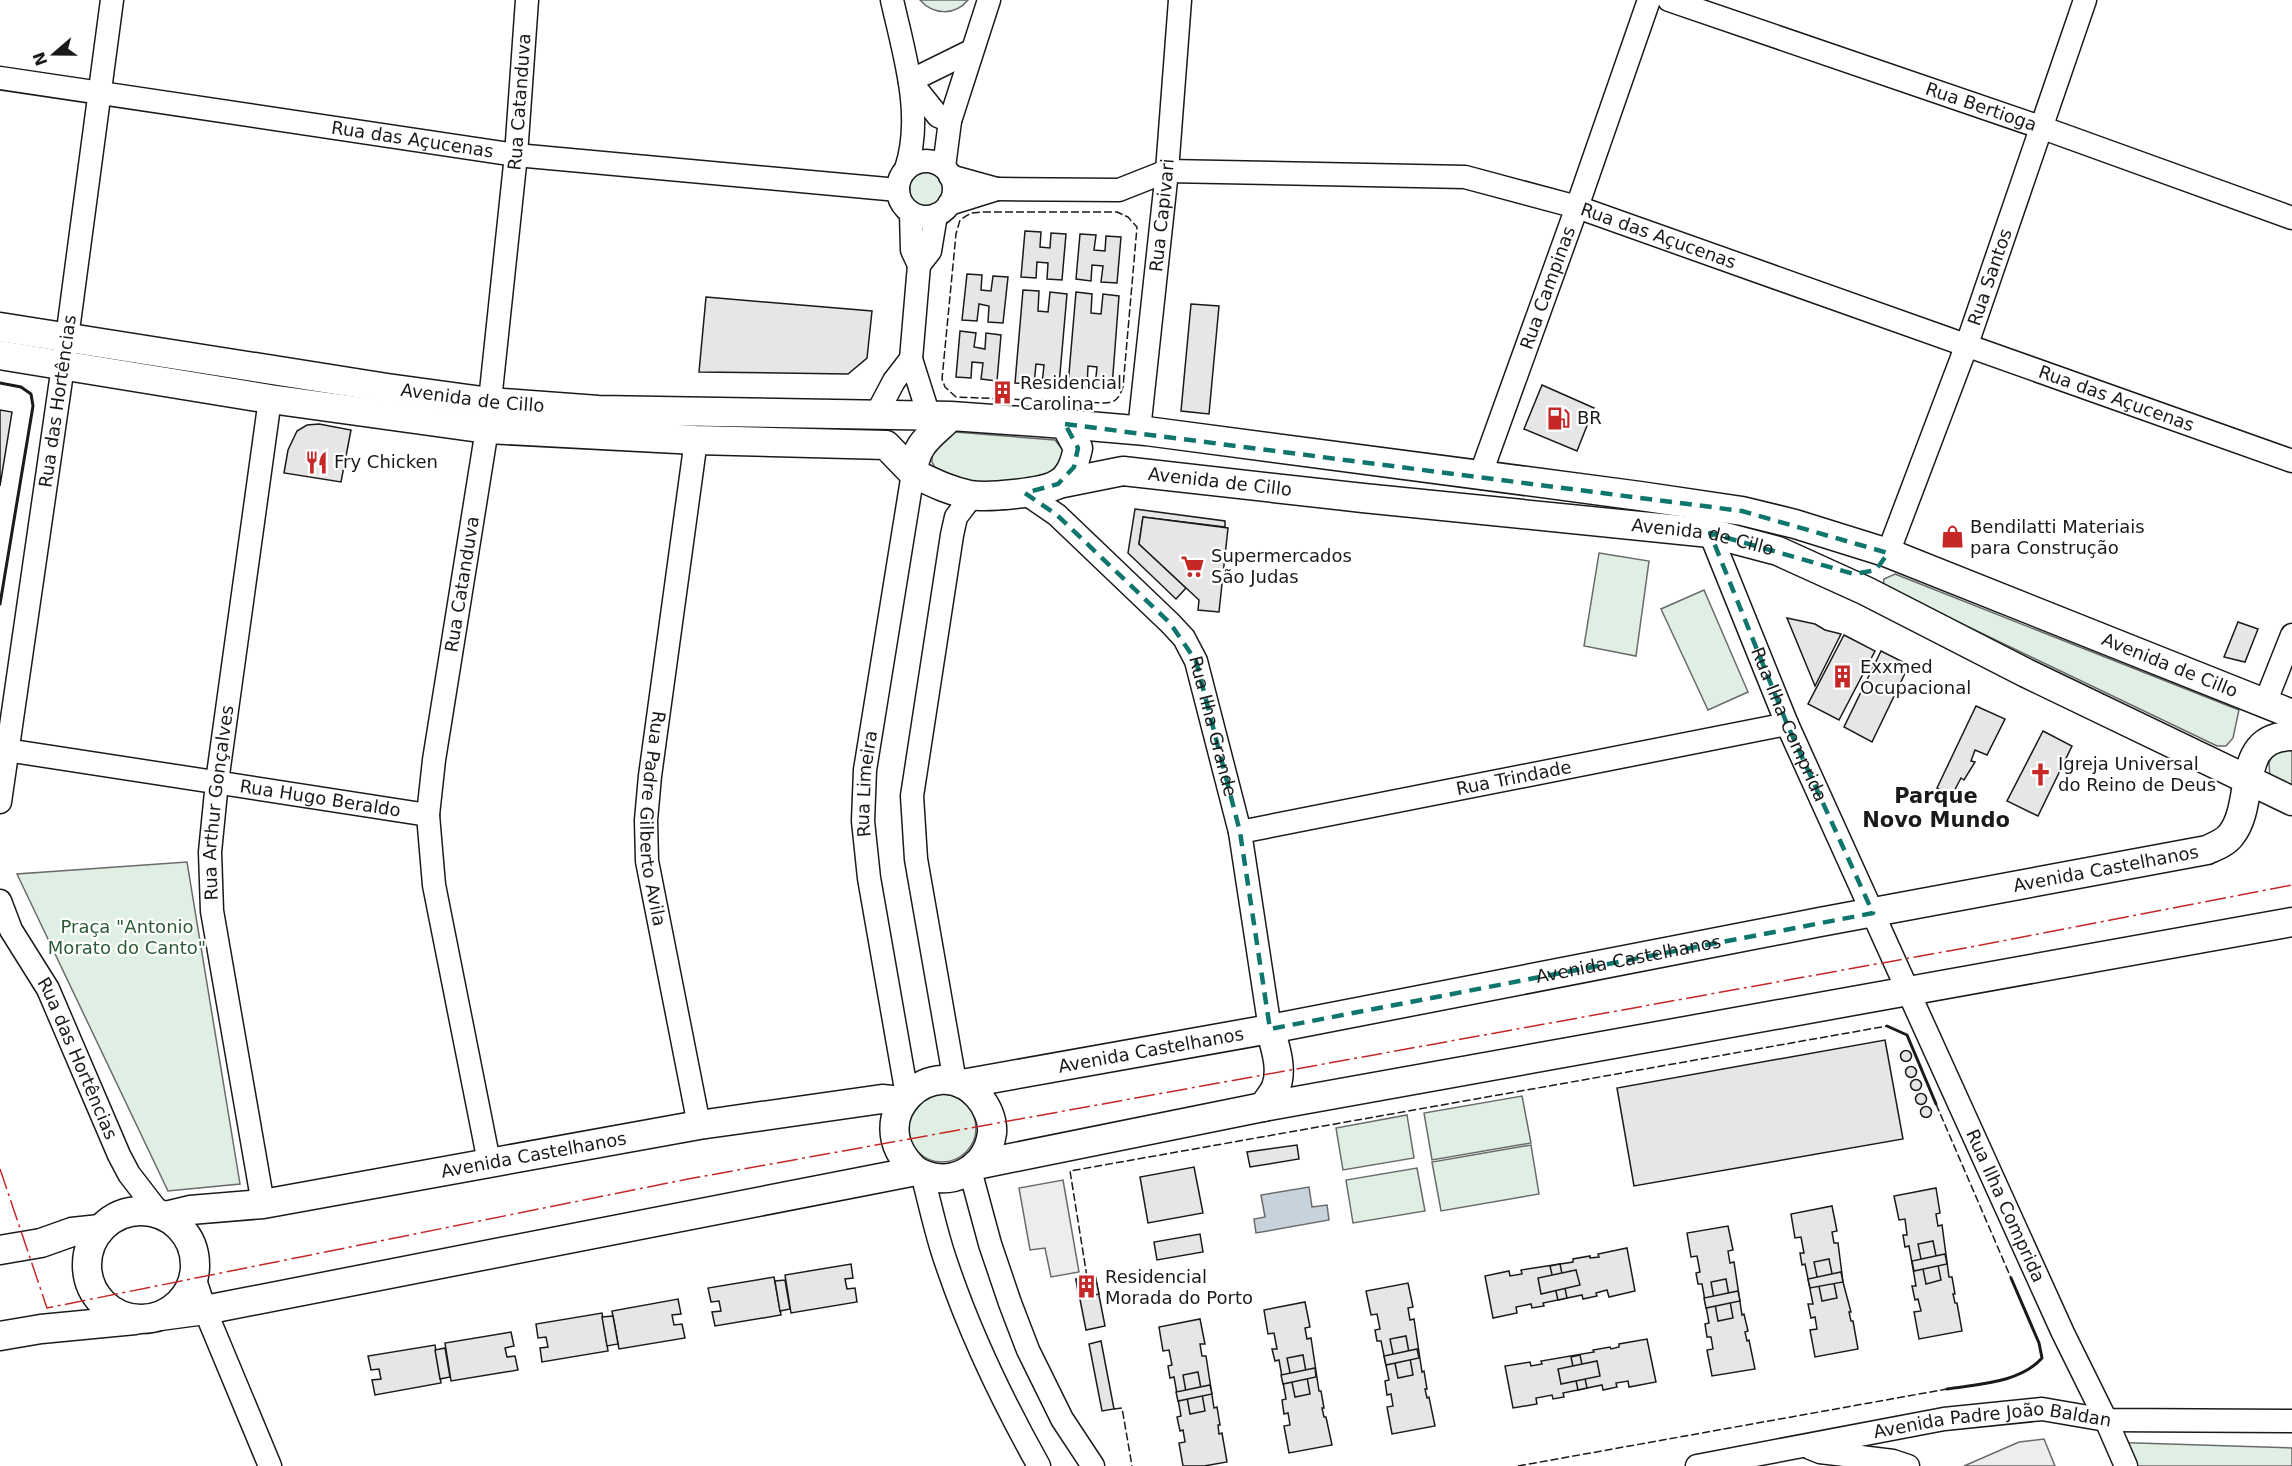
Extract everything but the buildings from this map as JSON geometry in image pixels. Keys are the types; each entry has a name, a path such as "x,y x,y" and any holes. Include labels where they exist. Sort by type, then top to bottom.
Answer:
{"main road":[{"name":"Avenida de Cillo","path":"0,327 65,351 270,399 489,415 696,440 886,445 913,473 943,488 972,496 1025,493 1123,471 1710,533 1778,551 1866,591 2026,673 2250,771 2292,801"},
{"name":"Avenida de Cillo","path":"0,355 65,351 387,388 489,415 620,411 940,416 1139,430 1640,495 1742,511 1795,524 1888,553 2292,714"},
{"path":"913,473 917,450 940,416"},
{"path":"1058,484 1074,467 1078,448 1065,424"},
{"path":"1778,551 1854,574 1876,570 1888,553"},
{"name":"Avenida Castelhanos","path":"162,1214 263,1204 699,1125 882,1099 905,1098 919,1086 933,1081 958,1083 1270,1029 2207,850 2230,837 2237,826 2244,807 2265,703"},
{"path":"2250,771 2258,750 2266,743 2282,736 2292,736"},
{"path":"0,1336 205,1310 919,1172 946,1179 973,1168 1263,1107 2292,922"},
{"path":"1263,1107 1276,1087 1278,1076 1277,1053 1270,1029"},
{"path":"958,1083 975,1092 983,1101 992,1127 990,1143 984,1156 973,1168"},
{"path":"905,1098 895,1120 894,1133 897,1147 905,1160 919,1172"},
{"path":"143,1210 162,1214 180,1227 190,1241 195,1259 194,1277 187,1294 175,1307 151,1318 125,1317 109,1308 96,1296 89,1279 87,1262 91,1244 100,1229 112,1218 127,1212 143,1210"},
{"path":"0,1250 41,1243 72,1232 100,1229"}],"street":[{"name":"Rua das Hortências","path":"0,802 4,749 65,351 112,0"},
{"name":"Rua Catanduva","path":"489,1162 434,885 428,815 434,760 489,415 516,155 527,0"},
{"path":"892,0 910,81 912,149 906,169"},
{"path":"876,415 894,381 910,359 920,265 930,251 943,210 954,188 947,172 950,121 989,0"},
{"name":"Rua Capivari","path":"1139,430 1167,171 1180,0"},
{"name":"Rua Campinas","path":"1480,476 1649,0"},
{"name":"Rua Bertioga","path":"1669,0 2043,128 2292,218"},
{"name":"Rua Santos","path":"1888,553 1966,347 2085,0"},
{"path":"910,81 971,51"},
{"name":"Rua das Açucenas","path":"0,78 516,155 898,190"},
{"path":"910,81 938,116 950,121"},
{"path":"943,210 927,217 911,213 904,207 898,190 901,175 912,164 928,161 947,172"},
{"name":"Rua das Açucenas","path":"947,172 998,189 1119,190 1167,171 1465,177 1577,207 2292,461"},
{"name":"Rua das Açucenas","path":"943,210 998,189"},
{"path":"911,213 912,250 920,265"},
{"path":"910,359 940,416"},
{"name":"Rua Arthur Gonçalves","path":"263,1204 212,911 210,852 217,782 270,399"},
{"name":"Rua Padre Gilberto Avila","path":"696,440 646,820 647,861 699,1125"},
{"name":"Rua Limeira","path":"905,1098 868,878 863,821 865,770 913,473"},
{"name":"Rua Ilha Grande","path":"1025,493 1057,515 1184,638 1196,661 1240,832 1270,1029"},
{"path":"958,1083 916,860 912,796 951,534 956,517 972,496"},
{"name":"Rua Ilha Comprida","path":"1710,533 1787,724 2058,1323 2126,1466"},
{"path":"2265,703 2292,635"},
{"name":"Rua Trindade","path":"1240,832 1787,724"},
{"name":"Rua Hugo Beraldo","path":"4,749 428,815"},
{"name":"Rua das Hortências","path":"2,914 48,988 118,1155 129,1174 162,1214"},
{"path":"973,1168 990,1244 1028,1350 1062,1419 1093,1466"},
{"path":"919,1172 960,1303 980,1352 1010,1414 1039,1466"},
{"path":"194,1277 205,1310 270,1466"},
{"name":"Avenida Padre João Baldan","path":"1697,1466 1944,1419 2042,1409 2106,1420 2292,1421"},
{"path":"1803,1445 1820,1452 1893,1461 1908,1466"}],"highlighted area":[{"path":"1065,424 1742,511 1888,553 1876,570 1854,574 1710,533 1787,724 1873,913 1270,1029 1240,832 1196,661 1170,623 1057,515 1025,493 1058,484 1074,467 1078,448"}],"green space":[{"path":"920,0 968,0 957,9 944,12 931,9"},
{"path":"925,169 933,170 939,175 944,181 944,197 939,203 933,208 925,209 917,208 911,203 906,197 905,189 906,181 911,175 917,170"},
{"path":"955,432 1055,440 1063,450 1062,467 1054,476 994,485 956,479 937,471 932,462 932,445"},
{"path":"1599,553 1649,561 1636,656 1584,646"},
{"path":"1895,574 2239,710 2233,738 2226,746 2217,746 1883,586 1884,579"},
{"path":"1704,590 1748,692 1708,710 1661,609"},
{"path":"2292,748 2292,794 2270,778 2269,763 2274,751"},
{"name":"Praça \"Antonio Morato do Canto\"","path":"187,862 240,1184 168,1191 17,874"},
{"path":"942,1094 955,1097 966,1104 973,1115 976,1128 973,1141 966,1152 955,1159 942,1162 929,1159 918,1152 911,1141 908,1128 911,1115 918,1104 929,1097"},
{"path":"1522,1096 1531,1143 1432,1160 1424,1113"},
{"path":"1407,1115 1414,1158 1343,1170 1336,1128"},
{"path":"1531,1145 1539,1194 1441,1211 1432,1162"},
{"path":"1417,1168 1425,1211 1353,1223 1346,1180"},
{"path":"2105,1442 2292,1448 2292,1466 2115,1466"}],"shaded area":[{"path":"1063,1180 1079,1272 1051,1277 1045,1248 1030,1250 1019,1188"},
{"path":"1309,1187 1312,1207 1327,1205 1329,1220 1256,1233 1254,1219 1265,1217 1261,1195"},
{"path":"2044,1439 2055,1466 1964,1466 2019,1442"}],"fence":[{"path":"983,212 1117,212 1128,217 1137,227 1123,387 1114,401 1104,403 956,397 945,387 942,379 956,234 960,220 971,213 983,212"},
{"path":"1087,1277 1070,1171 1887,1026"},
{"path":"1936,1104 2011,1278"},
{"path":"1518,1466 1947,1389"},
{"path":"1114,1409 1122,1408 1132,1466"}],"wall":[{"path":"0,383 21,387 31,394 33,406 0,604"},
{"path":"1887,1026 1907,1035 1936,1104"},
{"path":"1947,1389 1998,1381 2022,1373 2042,1358 2039,1343 2011,1278"}],"power":[{"path":"0,1169 47,1308 688,1179 1976,946 2292,885"}],"place":[{"name":"Residencial Carolina","path":"1002,393"},
{"name":"BR","path":"1559,418"},
{"name":"Fry Chicken","path":"316,462"},
{"name":"Bendilatti Materiais para Construção","path":"1952,537"},
{"name":"Supermercados São Judas","path":"1193,566"},
{"name":"Exxmed Ocupacional","path":"1842,677"},
{"name":"Igreja Universal do Reino de Deus","path":"2040,774"},
{"name":"Residencial Morada do Porto","path":"1087,1287"}],"district":[{"name":"Parque Novo Mundo","path":"1936,808"}]}
